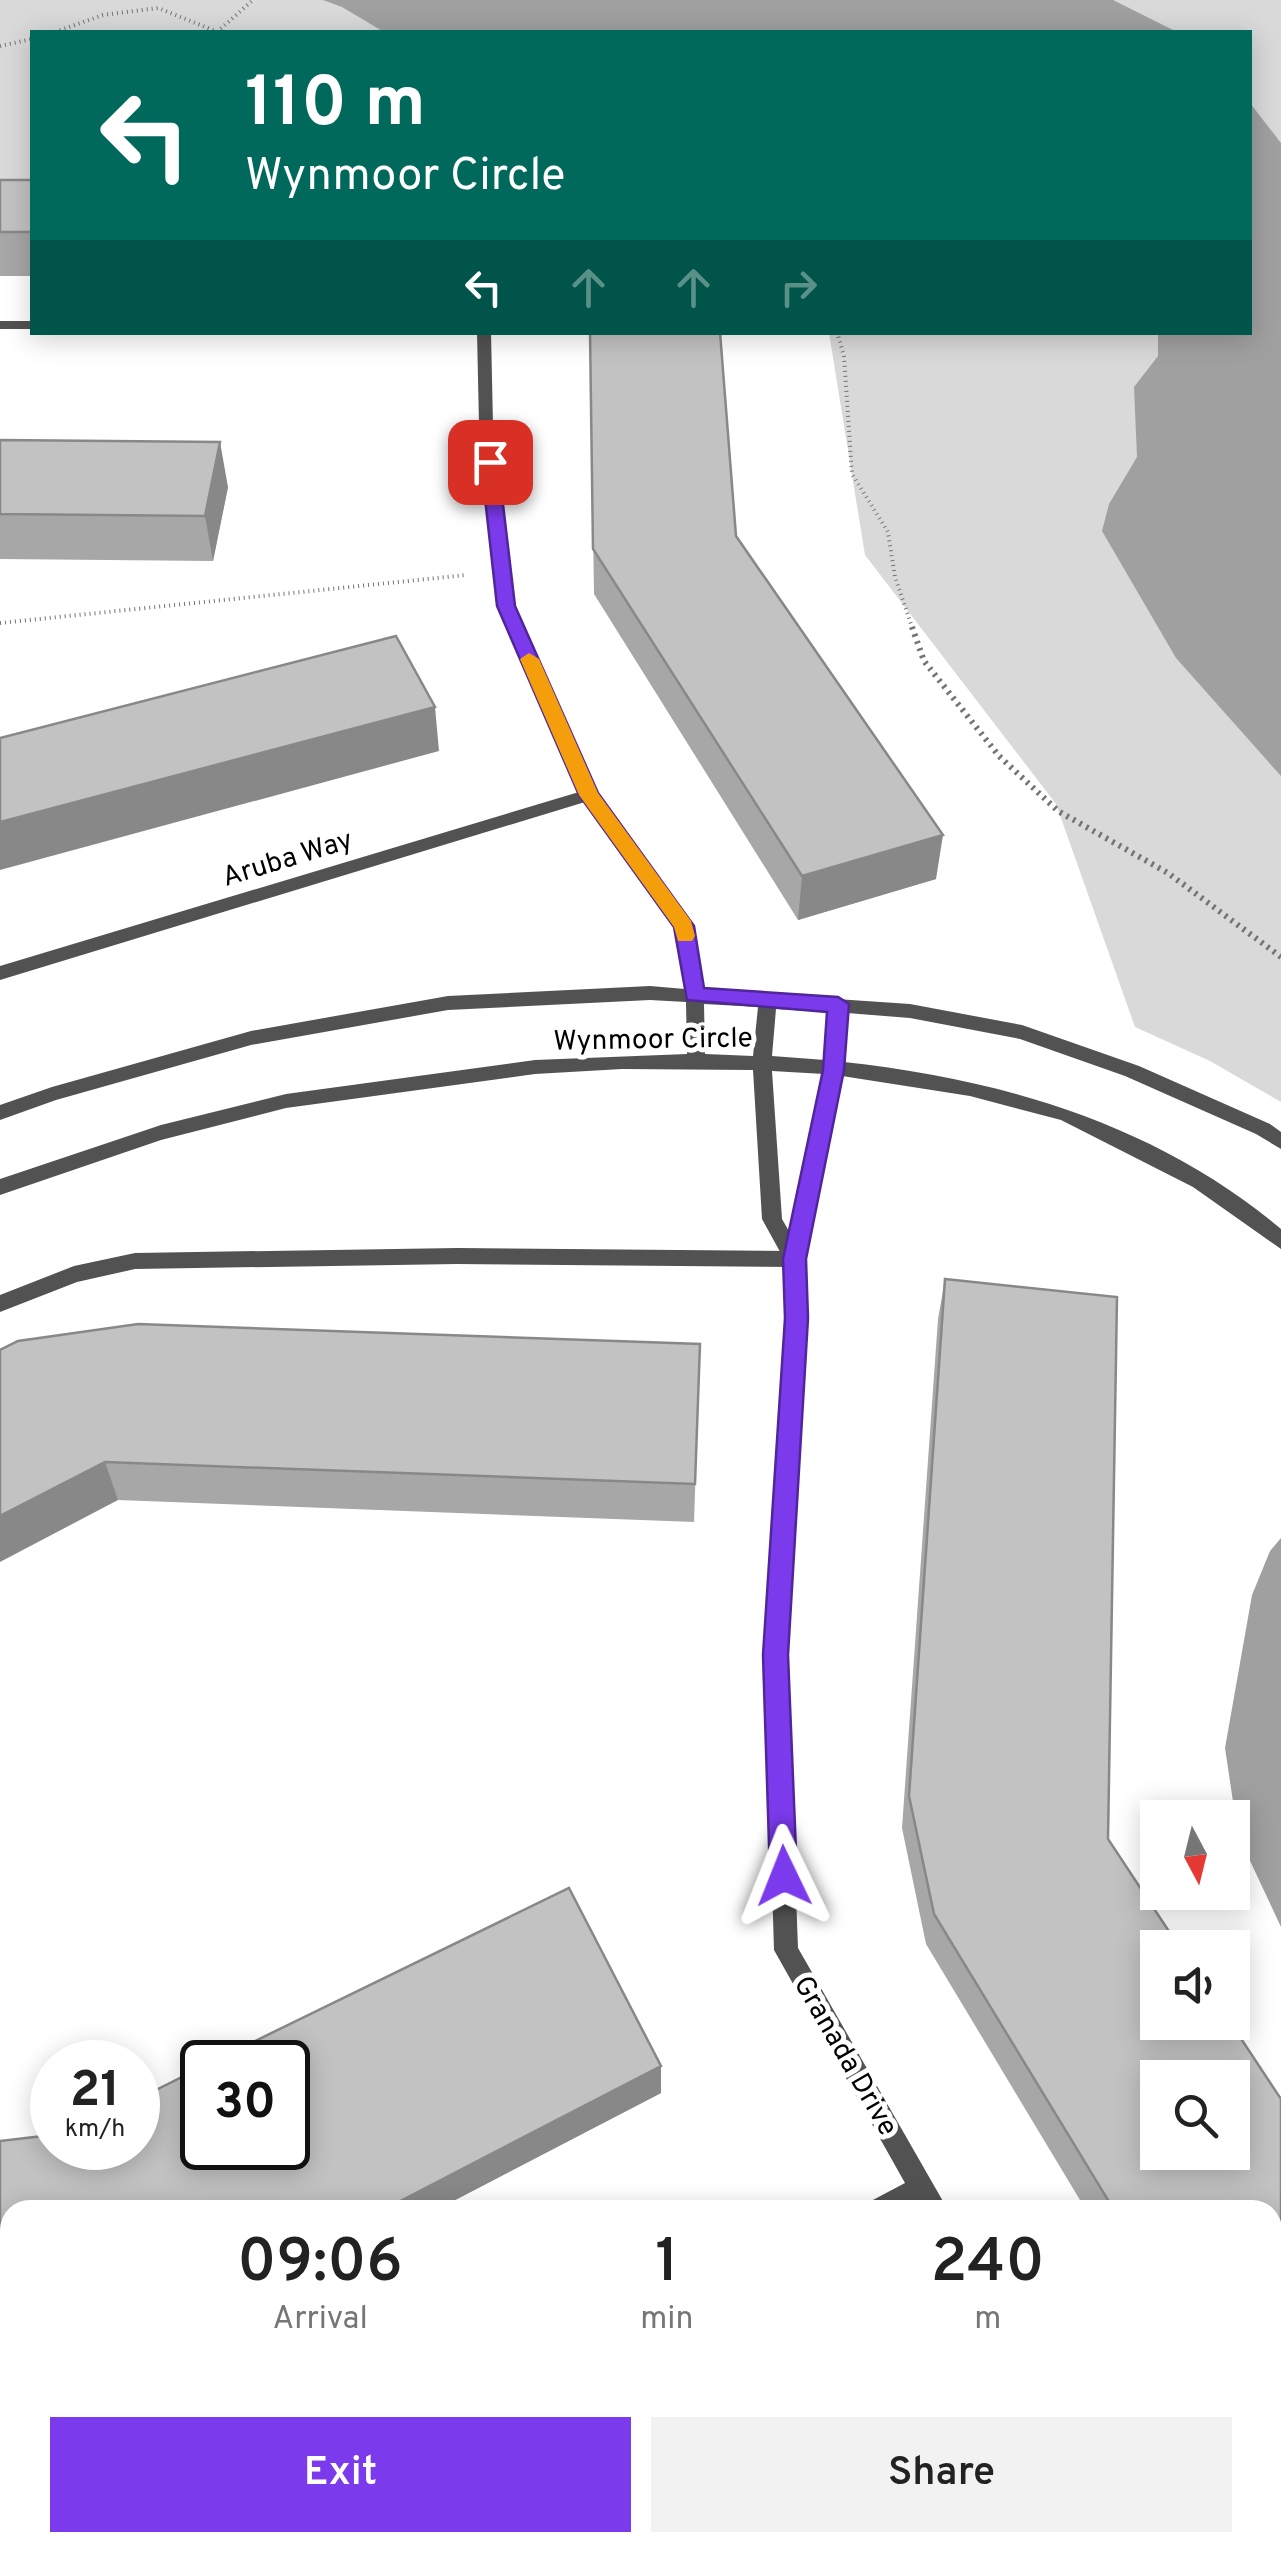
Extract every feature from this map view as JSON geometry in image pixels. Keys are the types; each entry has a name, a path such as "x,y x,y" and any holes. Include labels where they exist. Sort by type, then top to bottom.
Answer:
{"street":[{"path":"0,324 30,325"},
{"path":"484,335 486,425 506,606 589,795 684,926 694,995 696,1061"},
{"name":"Aruba Way","path":"0,972 589,795"},
{"name":"Wynmoor Circle","path":"0,1113 52,1094 251,1038 448,1003 650,993 910,1011 1022,1032 1132,1071 1263,1128 1281,1142"},
{"name":"Granada Drive","path":"768,999 762,1064 772,1219 794,1259"},
{"name":"Granada Drive","path":"838,1004 834,1070 794,1259 796,1318 776,1655 786,1950 929,2199"},
{"name":"Wynmoor Circle","path":"0,1188 98,1152 260,1106 456,1074 596,1061 696,1061 911,1079 1055,1110 1164,1159 1246,1209 1281,1241"},
{"path":"0,1304 74,1274 134,1262 457,1256 794,1259"}],"path":[{"path":"219,30 253,0"},
{"path":"60,30 103,14 158,8 212,30"},
{"path":"0,46 30,38"},
{"path":"839,335 844,356 852,474 888,532 895,577 924,661 999,756 1058,811 1168,873 1281,956"},
{"path":"0,623 502,571"}],"shaded area":[{"path":"0,0 1281,0 1281,1102 1210,1061 1135,1027 1056,804 865,555 829,335 1252,335 1252,30 30,30 30,195 0,195"},
{"path":"323,0 1113,0 1173,30 381,30"},
{"path":"1252,106 1281,143 1281,776 1176,658 1102,531 1109,504 1137,457 1134,387 1158,356 1158,335 1252,335"},
{"path":"1281,1538 1281,1927 1250,1861 1250,1800 1233,1800 1225,1748 1252,1595 1270,1551"}],"building":[{"path":"0,180 30,180 30,232 0,232"},
{"path":"590,335 720,335 736,536 943,835 802,876 593,549"},
{"path":"0,440 220,442 205,516 0,514"},
{"path":"396,636 435,707 0,822 0,738"},
{"path":"945,1279 1117,1297 1108,1839 1140,1887 1140,1910 1155,1910 1168,1930 1140,1930 1140,2040 1242,2040 1281,2099 1281,2200 1108,2200 934,1914 909,1796"},
{"path":"138,1324 700,1344 695,1484 105,1462 0,1516 0,1350 18,1341"},
{"path":"569,1888 661,2066 402,2200 0,2200 0,2141 30,2138 30,2170 160,2170 160,2088 180,2078 180,2170 310,2170 310,2040 257,2040"}],"slow traffic":[{"path":"529,659 589,795 684,926 685,936"}],"route":[{"path":"490,462 506,606 589,795 684,926 694,995 838,1004 834,1070 794,1259 796,1318 776,1655 784,1876"}]}
